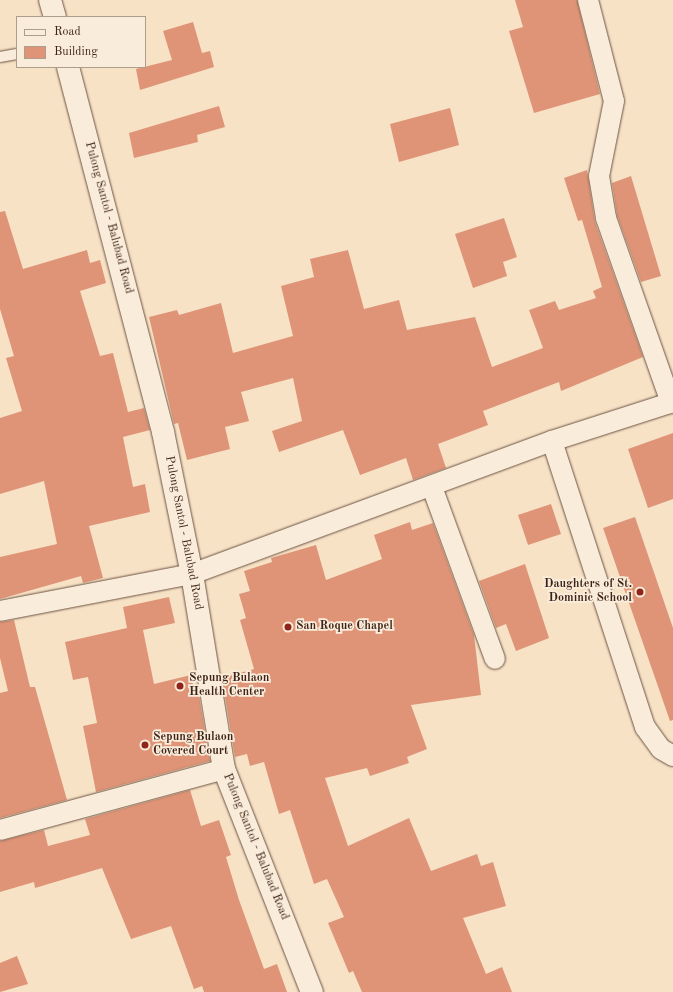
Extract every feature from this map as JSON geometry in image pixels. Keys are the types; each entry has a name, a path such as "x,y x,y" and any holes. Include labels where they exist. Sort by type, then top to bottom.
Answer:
{"street":[{"path":"50,0 55,16"},
{"path":"0,611 192,574 432,487 552,441 672,402 606,218 599,176 614,101 588,0"},
{"name":"Pulong Santol - Balubad Road","path":"68,68 163,432 192,574 224,769 312,992"},
{"path":"552,441 645,727 661,749 673,756"},
{"path":"432,487 494,659"},
{"path":"0,830 224,769"}],"lane":[{"path":"0,57 16,54"}],"building":[{"path":"515,0 577,0 600,94 534,113 509,31 523,27"},
{"path":"193,22 202,53 210,51 214,67 140,90 136,69 146,68 146,66 172,60 163,31"},
{"path":"219,106 225,127 197,135 198,142 134,158 129,133"},
{"path":"450,108 459,145 399,162 390,124"},
{"path":"587,170 595,222 643,357 561,391 559,382 483,411 488,425 438,444 446,468 413,480 406,458 360,475 343,430 279,452 272,431 302,421 293,378 241,392 249,421 225,427 230,449 187,460 178,423 174,424 149,317 177,310 179,315 221,303 233,353 293,336 281,286 314,277 310,259 348,250 364,309 399,300 407,330 475,317 492,367 543,348 529,310 555,301 559,310 596,298 593,291 602,287 582,220 578,221 564,178"},
{"path":"631,176 661,276 641,282 617,215 612,183"},
{"path":"5,211 23,269 87,250 90,263 100,260 106,283 80,291 100,356 113,353 128,412 144,408 150,430 123,437 133,487 145,484 150,512 89,526 103,578 83,583 81,576 0,599 0,557 57,544 44,481 0,494 0,418 22,411 6,358 14,356 0,309 0,212"},
{"path":"504,218 517,257 503,262 507,276 473,288 455,234"},
{"path":"673,433 673,499 648,508 628,449"},
{"path":"551,504 561,534 528,545 518,515"},
{"path":"635,517 673,628 673,720 670,721 603,528"},
{"path":"410,522 412,530 433,523 474,635 481,695 411,705 427,749 407,757 409,763 370,776 367,768 325,778 348,846 409,818 431,871 477,854 481,866 493,862 506,906 463,918 486,974 502,967 512,992 362,992 353,971 349,973 328,923 344,917 327,879 314,884 290,810 279,814 264,762 250,766 247,754 235,757 222,678 254,669 240,620 246,618 239,594 250,591 244,571 272,562 271,558 316,545 326,580 382,559 374,535"},
{"path":"525,564 549,638 516,651 506,624 496,628 479,581"},
{"path":"169,597 175,623 143,630 154,684 191,675 193,685 197,684 210,761 96,792 83,726 97,723 88,677 73,680 65,642 127,628 123,607"},
{"path":"14,620 30,687 35,687 67,800 0,818 0,693 8,691 0,658 0,622"},
{"path":"190,790 201,826 219,820 231,855 226,857 239,900 264,969 277,964 287,992 204,992 202,986 194,989 171,926 131,939 102,868 35,888 34,882 0,892 0,841 44,830 48,846 90,835 85,819"},
{"path":"17,956 28,984 0,992 0,963"}],"place":[{"name":"Daughters of St. Dominic School","path":"640,592"},
{"name":"San Roque Chapel","path":"288,627"},
{"name":"Sepung Bulaon Health Center","path":"180,686"},
{"name":"Sepung Bulaon Covered Court","path":"145,745"}]}
